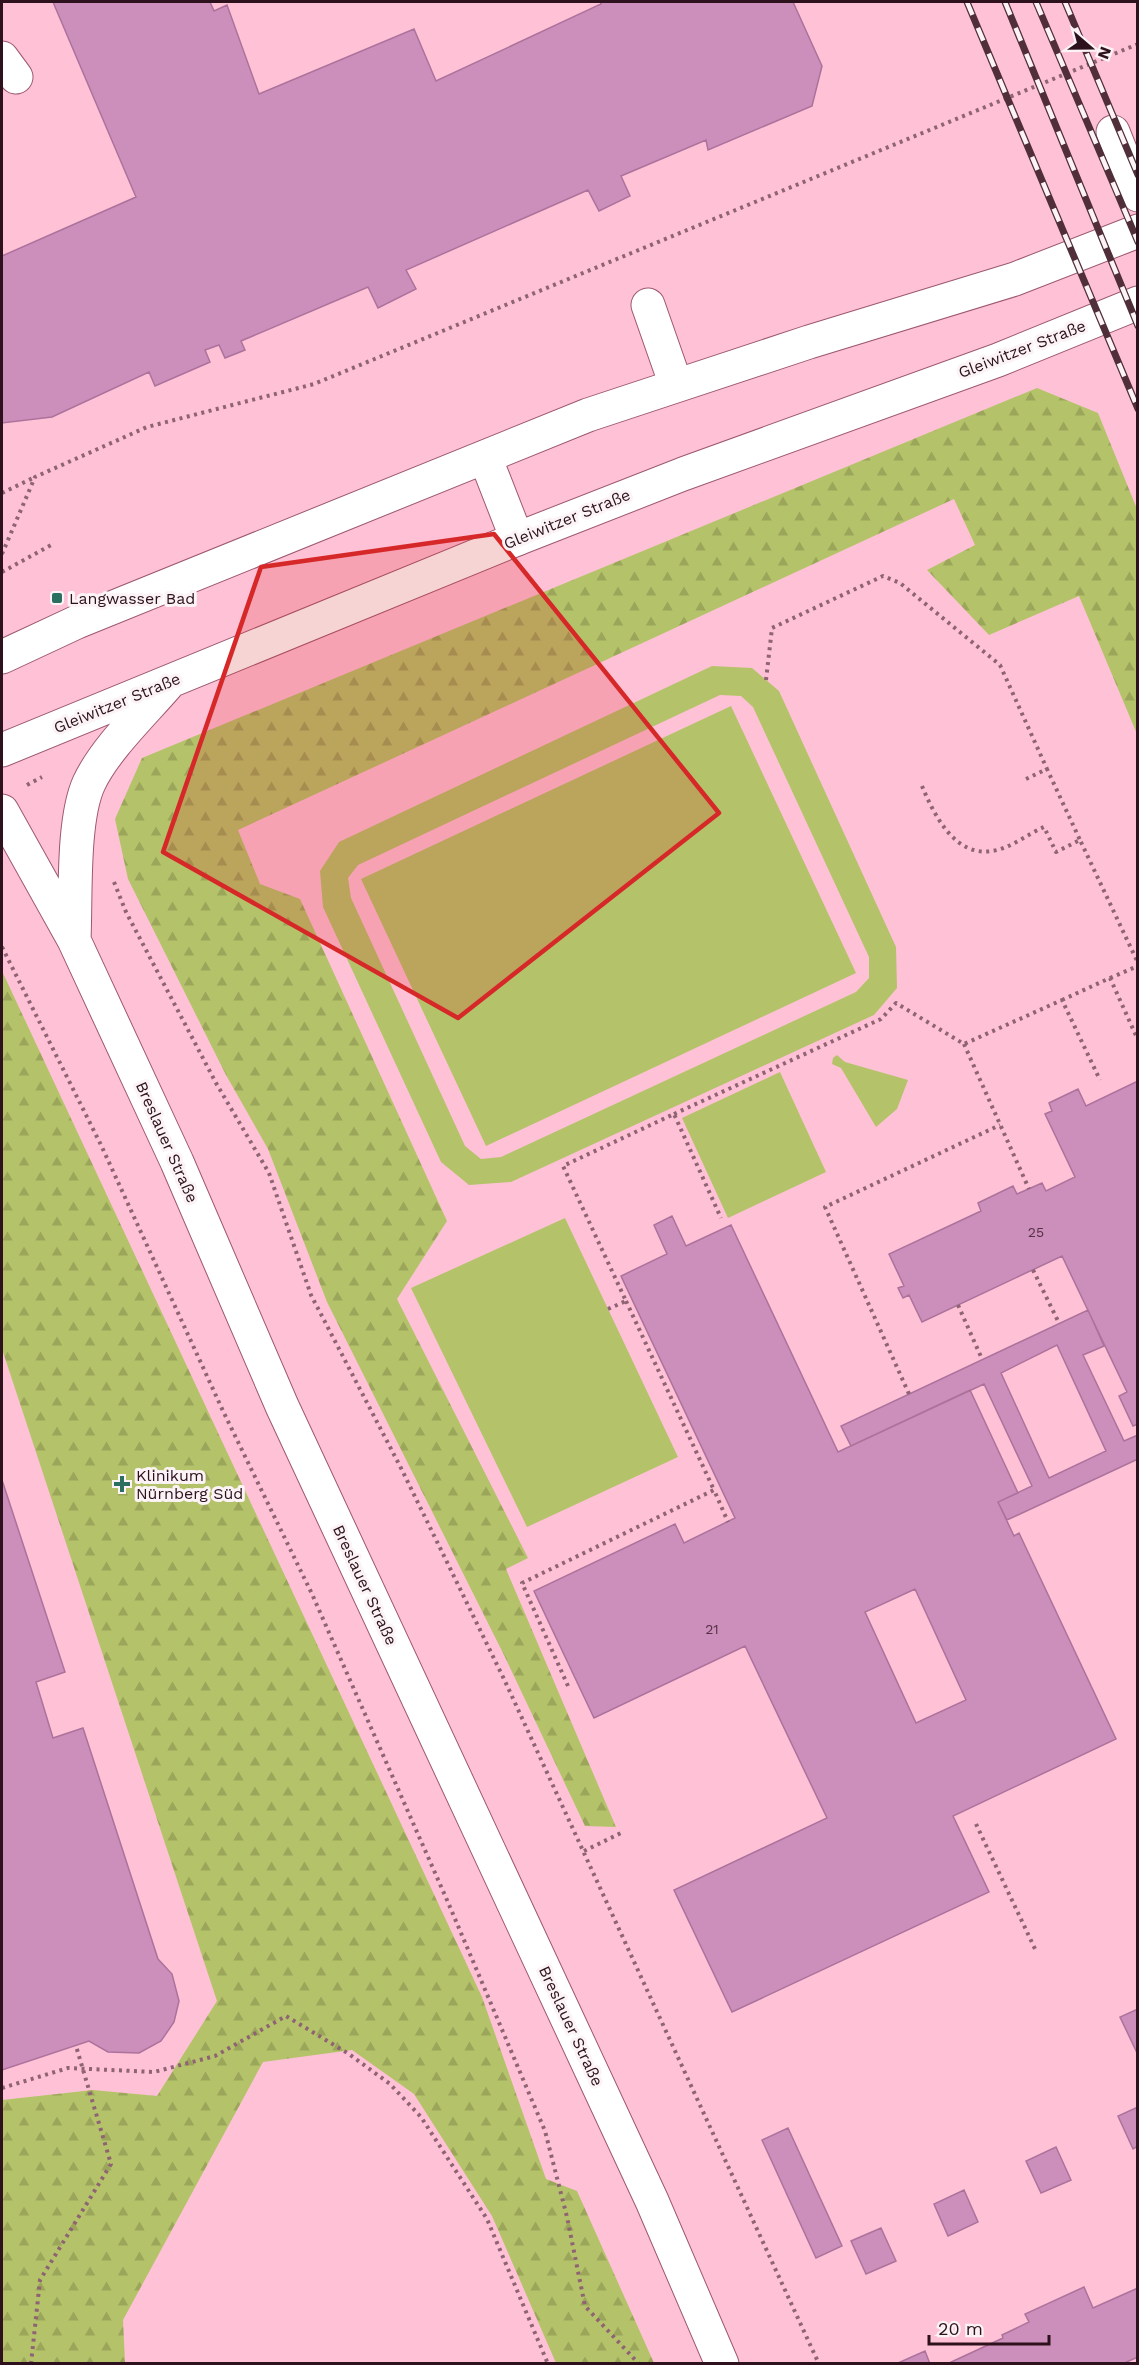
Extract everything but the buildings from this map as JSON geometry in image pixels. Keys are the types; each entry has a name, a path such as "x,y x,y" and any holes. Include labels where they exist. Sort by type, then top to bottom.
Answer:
{"main road":[{"path":"1113,132 1137,195"},
{"path":"2,657 77,622 588,415 676,385 1015,279 1137,231"},
{"name":"Gleiwitzer Straße","path":"2,750 517,539 683,474 998,360 1137,303"},
{"path":"648,305 676,385"},
{"path":"484,457 517,539"},
{"path":"74,940 79,841 87,789 102,762 170,681"},
{"name":"Breslauer Straße","path":"2,811 74,940 177,1162 282,1406 652,2202 722,2364"}],"path":[{"path":"2,493 147,428 314,384 1137,44"},
{"path":"2,554 35,477"},
{"path":"2,572 53,544"},
{"path":"766,680 772,628 883,576 900,583 1000,665 1137,964 964,1044"},
{"path":"1026,779 1047,768"},
{"path":"922,786 936,818 954,837 974,851 994,851 1044,827 1056,852 1080,840"},
{"path":"126,912 216,1083 268,1173 311,1295 402,1470 584,1851 819,2364"},
{"path":"2,947 101,1145 218,1400 312,1594 447,1900 545,2131 567,2217 585,2306 639,2364"},
{"path":"1110,978 1137,1040"},
{"path":"1062,1000 1100,1080"},
{"path":"728,1522 563,1166 881,1019 896,1003 964,1044 1029,1189"},
{"path":"674,1114 721,1218"},
{"path":"909,1394 825,1207 1000,1125"},
{"path":"1033,1270 1059,1323"},
{"path":"608,1309 626,1300"},
{"path":"958,1305 982,1359"},
{"path":"568,1686 522,1583 714,1490"},
{"path":"976,1824 1036,1951"},
{"path":"584,1851 621,1833"},
{"path":"2,2088 68,2068 154,2072 215,2056 286,2016 349,2054 390,2084 421,2117 487,2219 548,2364"},
{"path":"31,2364 40,2280 111,2164 76,2046"}],"highlighted area":[{"path":"494,534 719,813 458,1018 163,852 261,567"}],"green space":[{"path":"1037,388 1098,413 1137,509 1137,734 1079,596 989,635 927,570 975,545 954,499 238,830 260,884 300,899 447,1221 397,1299 528,1558 506,1569 616,1827 585,1826 504,1655 327,1302 268,1149 226,1075 128,879 115,819 142,758"},
{"path":"712,666 752,668 779,691 896,947 897,988 874,1015 511,1182 469,1185 441,1162 323,907 320,871 339,842","holes":["720,695 741,696 753,707 869,957 869,978 856,992 501,1157 481,1159 465,1146 351,898 348,878 358,865"]},
{"path":"731,706 856,973 486,1146 361,879"},
{"name":"Klinikum Nürnberg Süd","path":"2,971 482,1997 546,2179 577,2191 654,2363 556,2363 492,2216 414,2094 352,2050 263,2062 123,2320 125,2363 2,2363 2,2100 93,2090 157,2096 217,2001 2,1349"},
{"path":"837,1055 845,1062 908,1080 897,1109 876,1127 841,1068 832,1064 833,1058"},
{"path":"780,1072 826,1172 728,1218 682,1118"},
{"path":"565,1218 678,1457 527,1527 411,1288"}],"railway":[{"path":"967,2 1138,409"},
{"path":"1005,2 1138,326"},
{"path":"1036,2 1138,242"},
{"path":"1065,2 1138,175"}],"place":[{"name":"Langwasser Bad","path":"57,598"},
{"name":"Klinikum Nürnberg Süd","path":"122,1484"}]}
